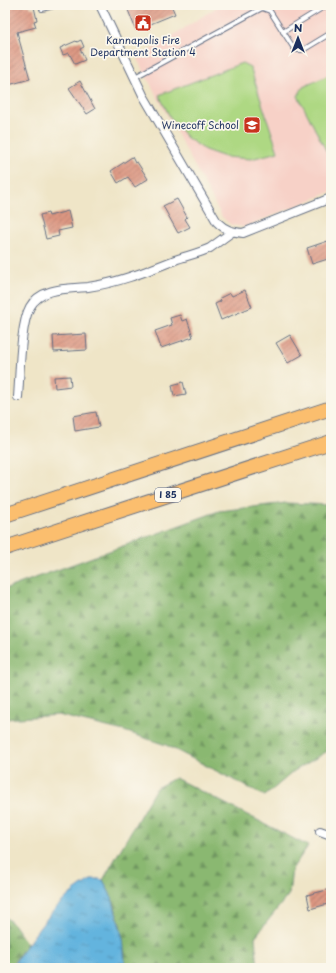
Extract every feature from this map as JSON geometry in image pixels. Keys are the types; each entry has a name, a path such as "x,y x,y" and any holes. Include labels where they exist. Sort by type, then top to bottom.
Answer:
{"highway":[{"path":"5,515 331,408"},
{"name":"I 85","path":"5,548 331,442"}],"street":[{"path":"100,5 143,96 222,227 232,232 243,233 331,198"},
{"path":"18,397 24,326 27,312 30,305 35,300 56,289 103,285 127,278 209,248 232,232"},
{"path":"320,831 331,835"}],"lane":[{"path":"42,9 57,5"},
{"path":"135,78 258,9 266,8 272,5"},
{"path":"283,32 327,5"},
{"path":"266,8 270,10 293,47 297,50 303,50 331,33"}],"shaded area":[{"name":"Winecoff School","path":"220,5 331,5 331,192 244,227 231,225 222,217 137,59"}],"green space":[{"path":"242,63 250,67 278,152 251,159 225,157 205,150 186,137 170,117 159,95"},
{"path":"331,74 331,160 298,96 303,87"},
{"path":"286,503 331,505 331,749 294,771 265,796 166,745 124,731 58,715 5,719 5,589 219,511"},
{"path":"175,778 308,846 292,869 289,894 255,937 258,968 125,968 124,945 120,922 113,901 103,880 156,788"},
{"path":"5,917 13,924 27,944 9,968 5,968"}],"water":[{"path":"93,879 103,880 112,898 123,939 125,968 11,968 57,906 80,886"}],"building":[{"path":"5,5 30,5 31,8 34,7 37,20 34,21 36,27 17,32 30,79 5,86"},
{"name":"Kannapolis Fire Department Station 4","path":"126,5 171,5 175,14 136,30"},
{"path":"81,40 84,47 80,49 85,60 75,64 69,53 63,55 60,48"},
{"path":"80,81 95,109 87,114 69,88"},
{"path":"132,157 148,179 135,187 128,177 118,183 111,171"},
{"path":"177,199 187,217 185,219 190,227 178,233 163,206"},
{"path":"68,211 72,228 58,231 59,236 46,239 40,215 48,213 49,216"},
{"path":"331,240 331,258 312,264 307,248"},
{"path":"245,290 252,307 221,320 215,304 221,301 220,298 230,293 232,296"},
{"path":"180,315 182,321 187,319 193,337 161,348 155,331 172,325 170,318"},
{"path":"86,334 87,350 54,352 53,336"},
{"path":"290,335 302,355 288,363 276,343"},
{"path":"70,376 71,386 55,388 54,377"},
{"path":"183,382 186,394 174,396 172,385"},
{"path":"96,412 99,427 75,431 73,416"},
{"path":"331,889 331,903 310,909 307,895"}],"place":[{"name":"Kannapolis Fire Department Station 4","path":"143,23"},
{"name":"Winecoff School","path":"252,125"}]}
